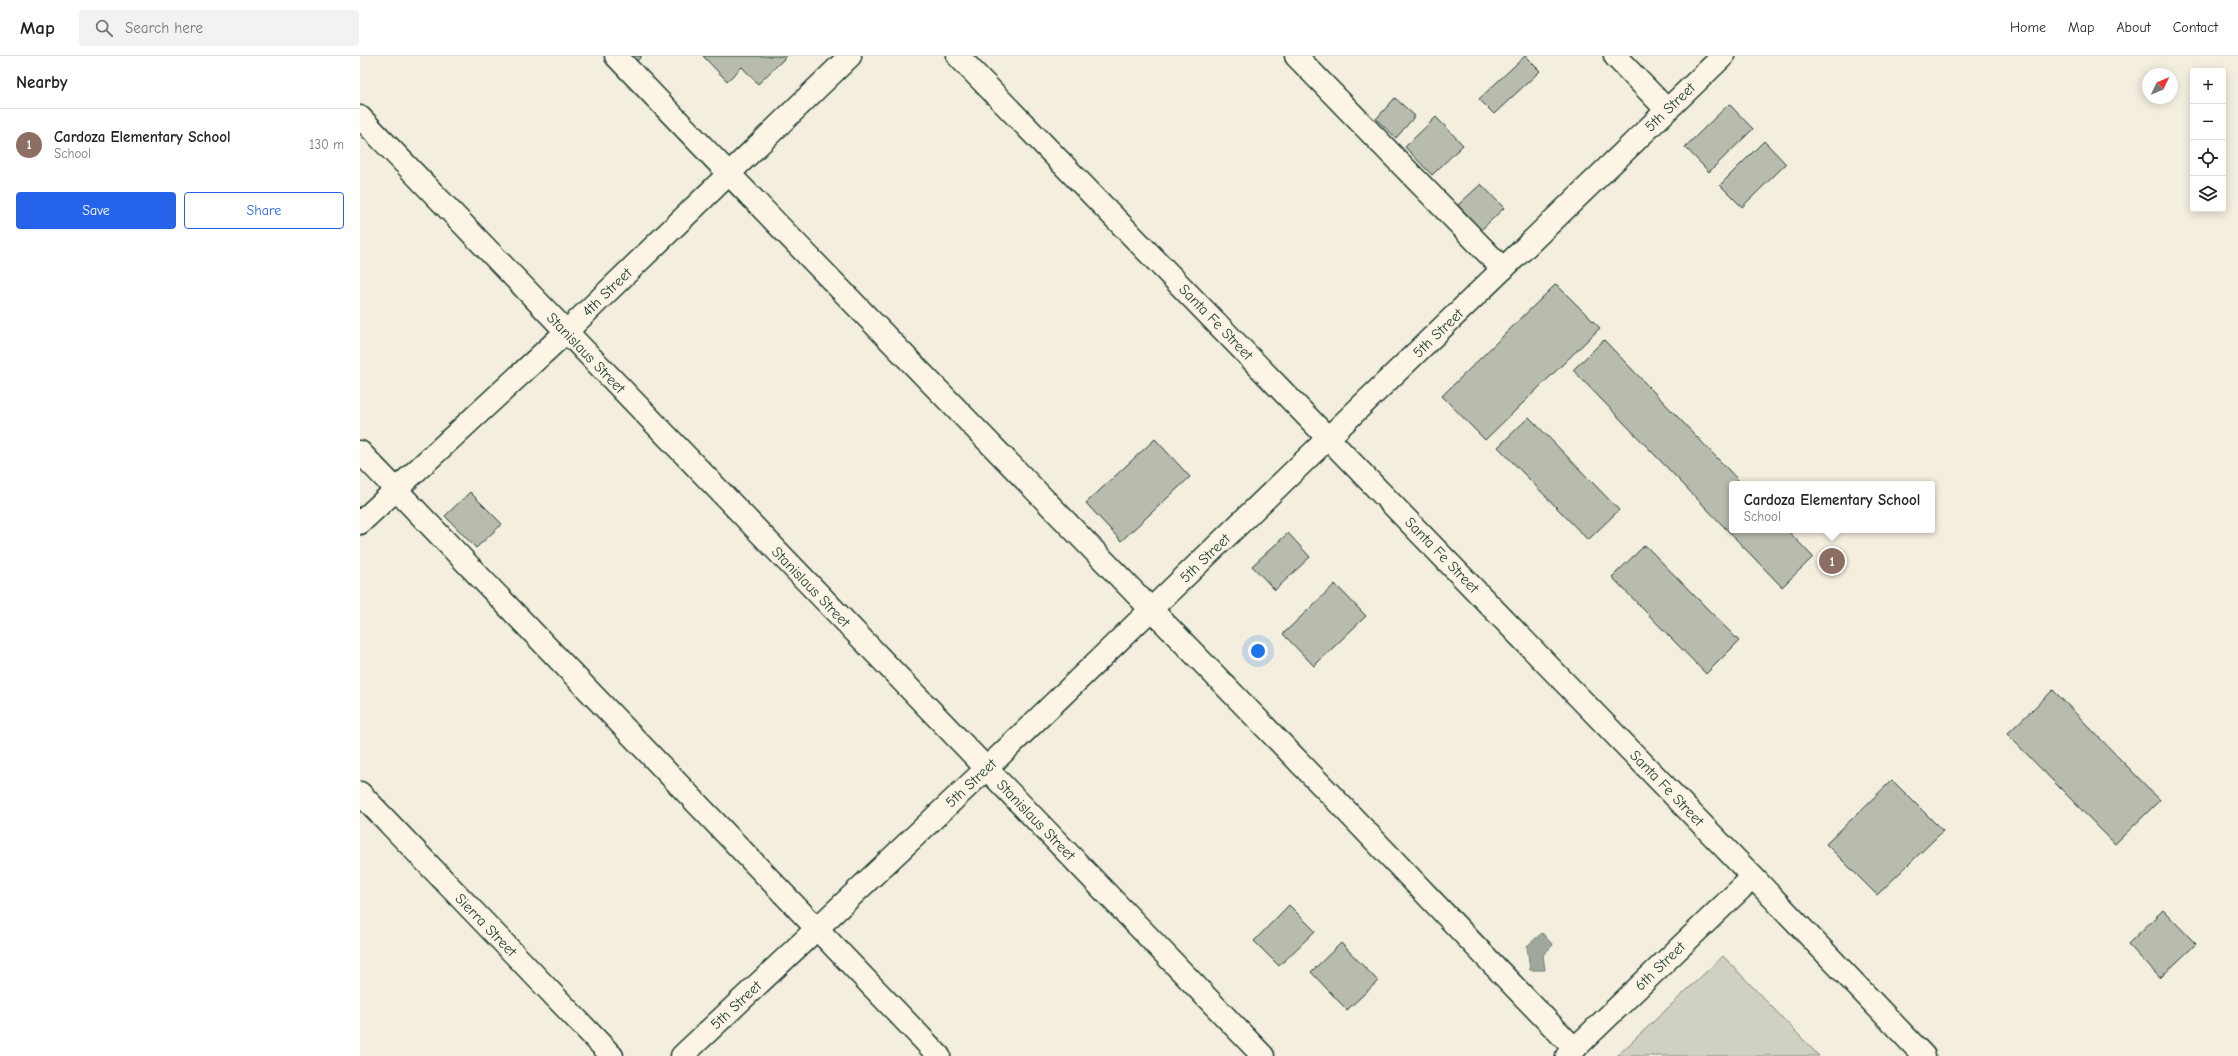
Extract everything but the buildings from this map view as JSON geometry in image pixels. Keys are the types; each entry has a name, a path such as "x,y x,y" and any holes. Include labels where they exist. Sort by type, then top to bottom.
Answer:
{"street":[{"path":"616,56 1151,610 1302,764 1498,972 1571,1052"},
{"name":"4th Street","path":"360,523 566,332 850,56"},
{"name":"Santa Fe Street","path":"958,56 1329,438 1924,1056"},
{"path":"1296,56 1503,269"},
{"path":"1615,56 1667,110"},
{"name":"5th Street","path":"682,1056 986,769 1723,56"},
{"name":"Stanislaus Street","path":"360,118 1263,1056"},
{"path":"360,452 818,928 939,1056"},
{"name":"Sierra Street","path":"360,793 612,1056"},
{"name":"6th Street","path":"1571,1052 1753,877"}],"shaded area":[{"path":"1542,933 1553,945 1543,955 1545,970 1530,970 1527,946"},
{"path":"1723,956 1819,1056 1617,1056"}],"place":[{"name":"Cardoza Elementary School","path":"1832,561"}]}
